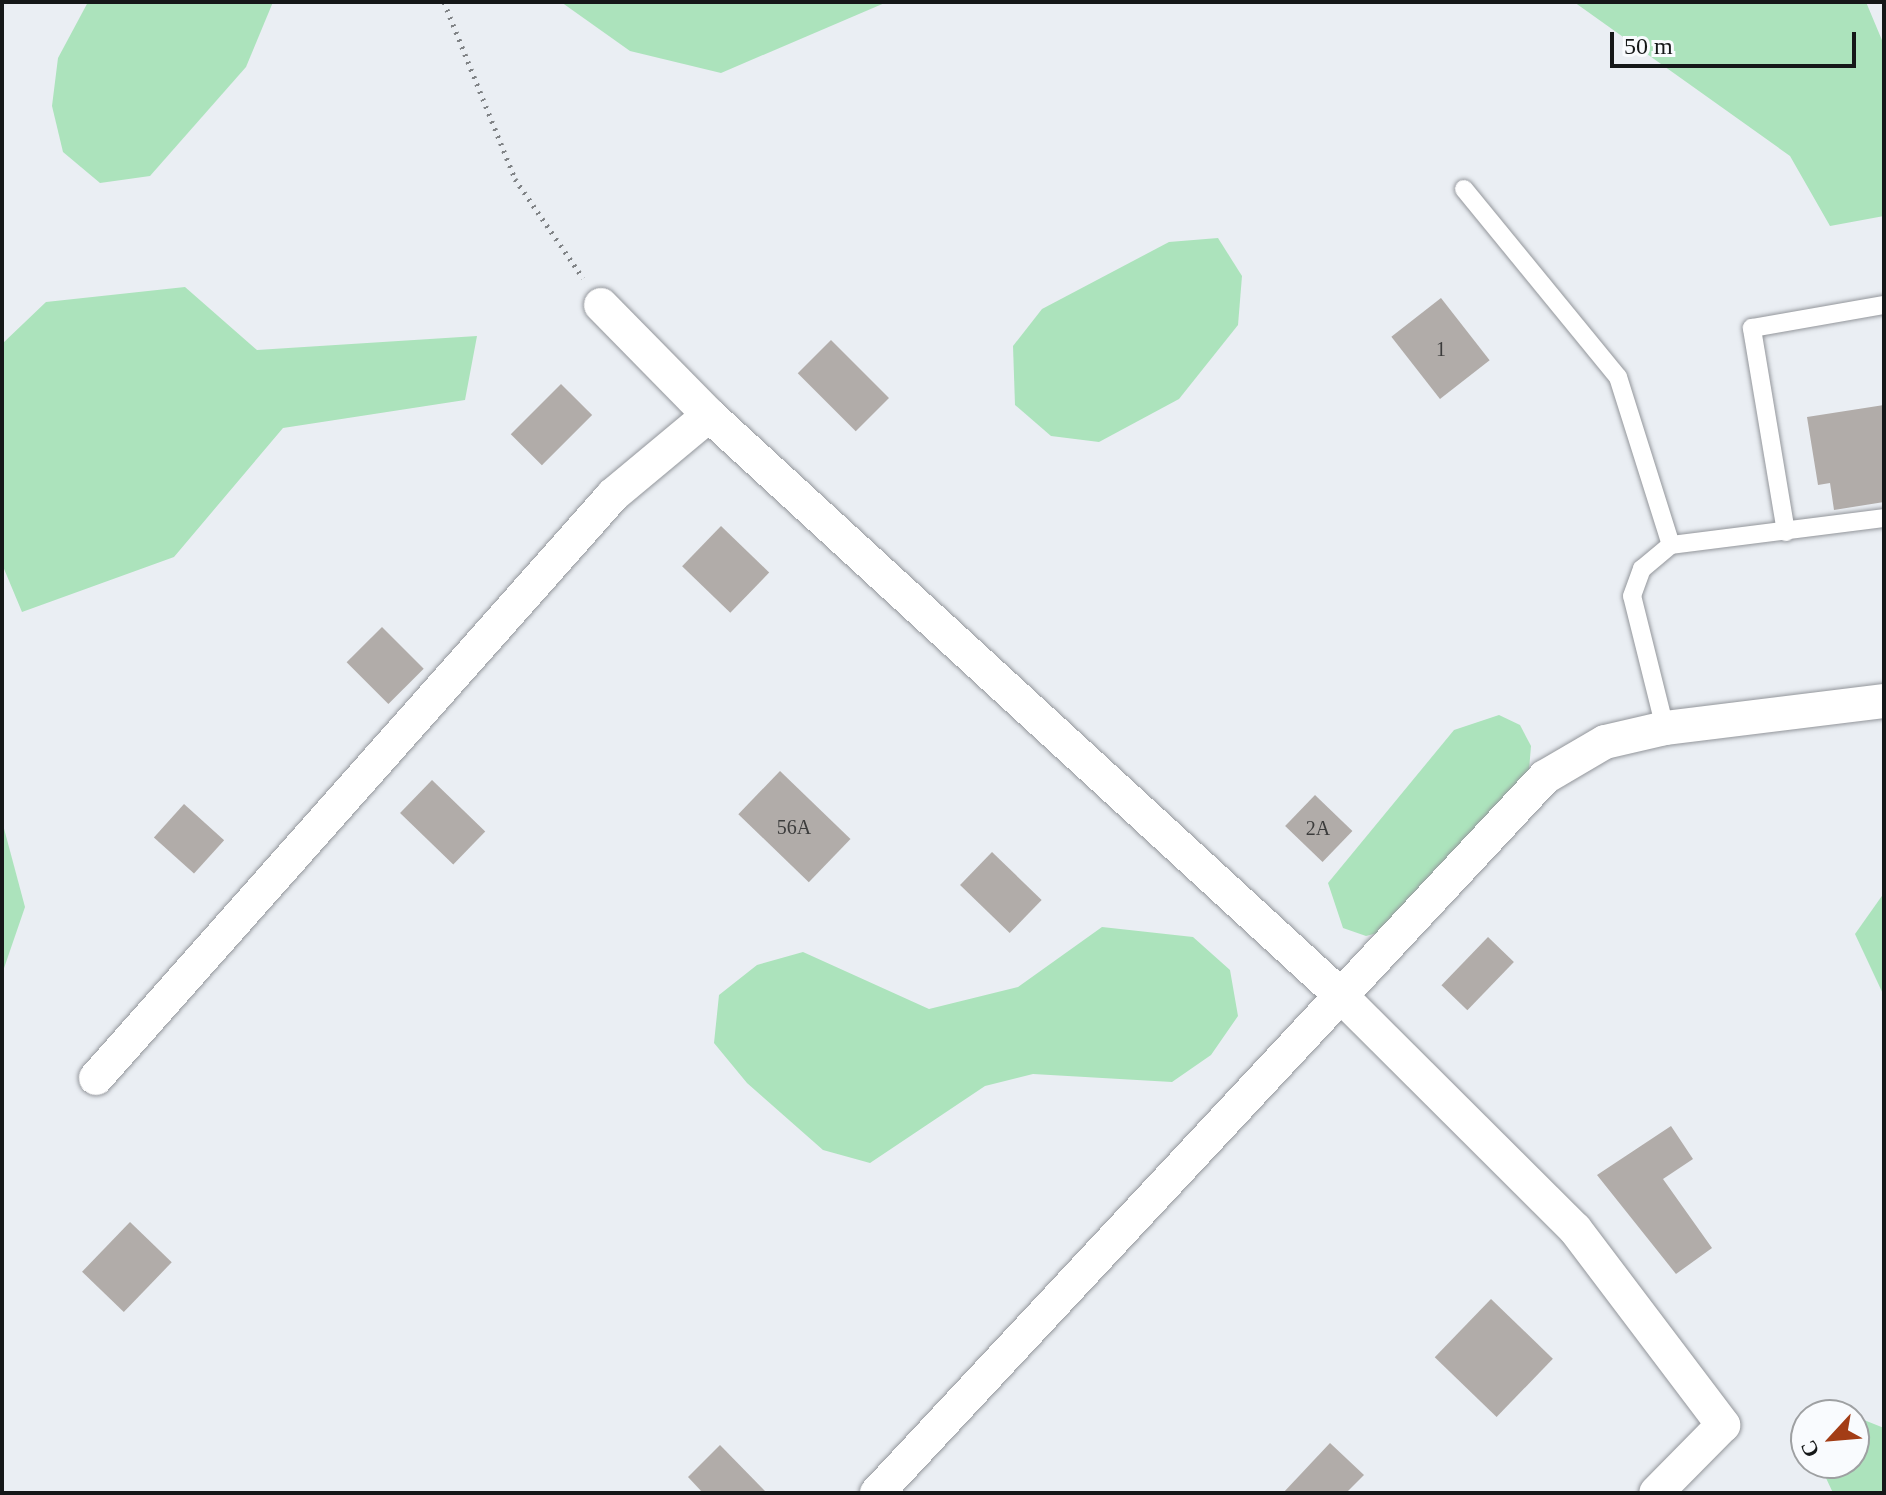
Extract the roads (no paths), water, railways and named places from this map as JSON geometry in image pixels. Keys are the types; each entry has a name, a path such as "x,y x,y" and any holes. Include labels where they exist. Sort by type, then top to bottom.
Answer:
{"street":[{"path":"601,305 709,415 1338,993 1575,1229 1723,1425 1656,1493"},
{"path":"96,1078 613,495 709,415"},
{"path":"877,1493 1338,993 1545,777 1605,742 1665,728 1884,701"}],"lane":[{"path":"1464,189 1618,377 1671,545"},
{"path":"1786,532 1752,328 1884,305"},
{"path":"1665,728 1632,596 1642,569 1671,545 1884,518"}]}
